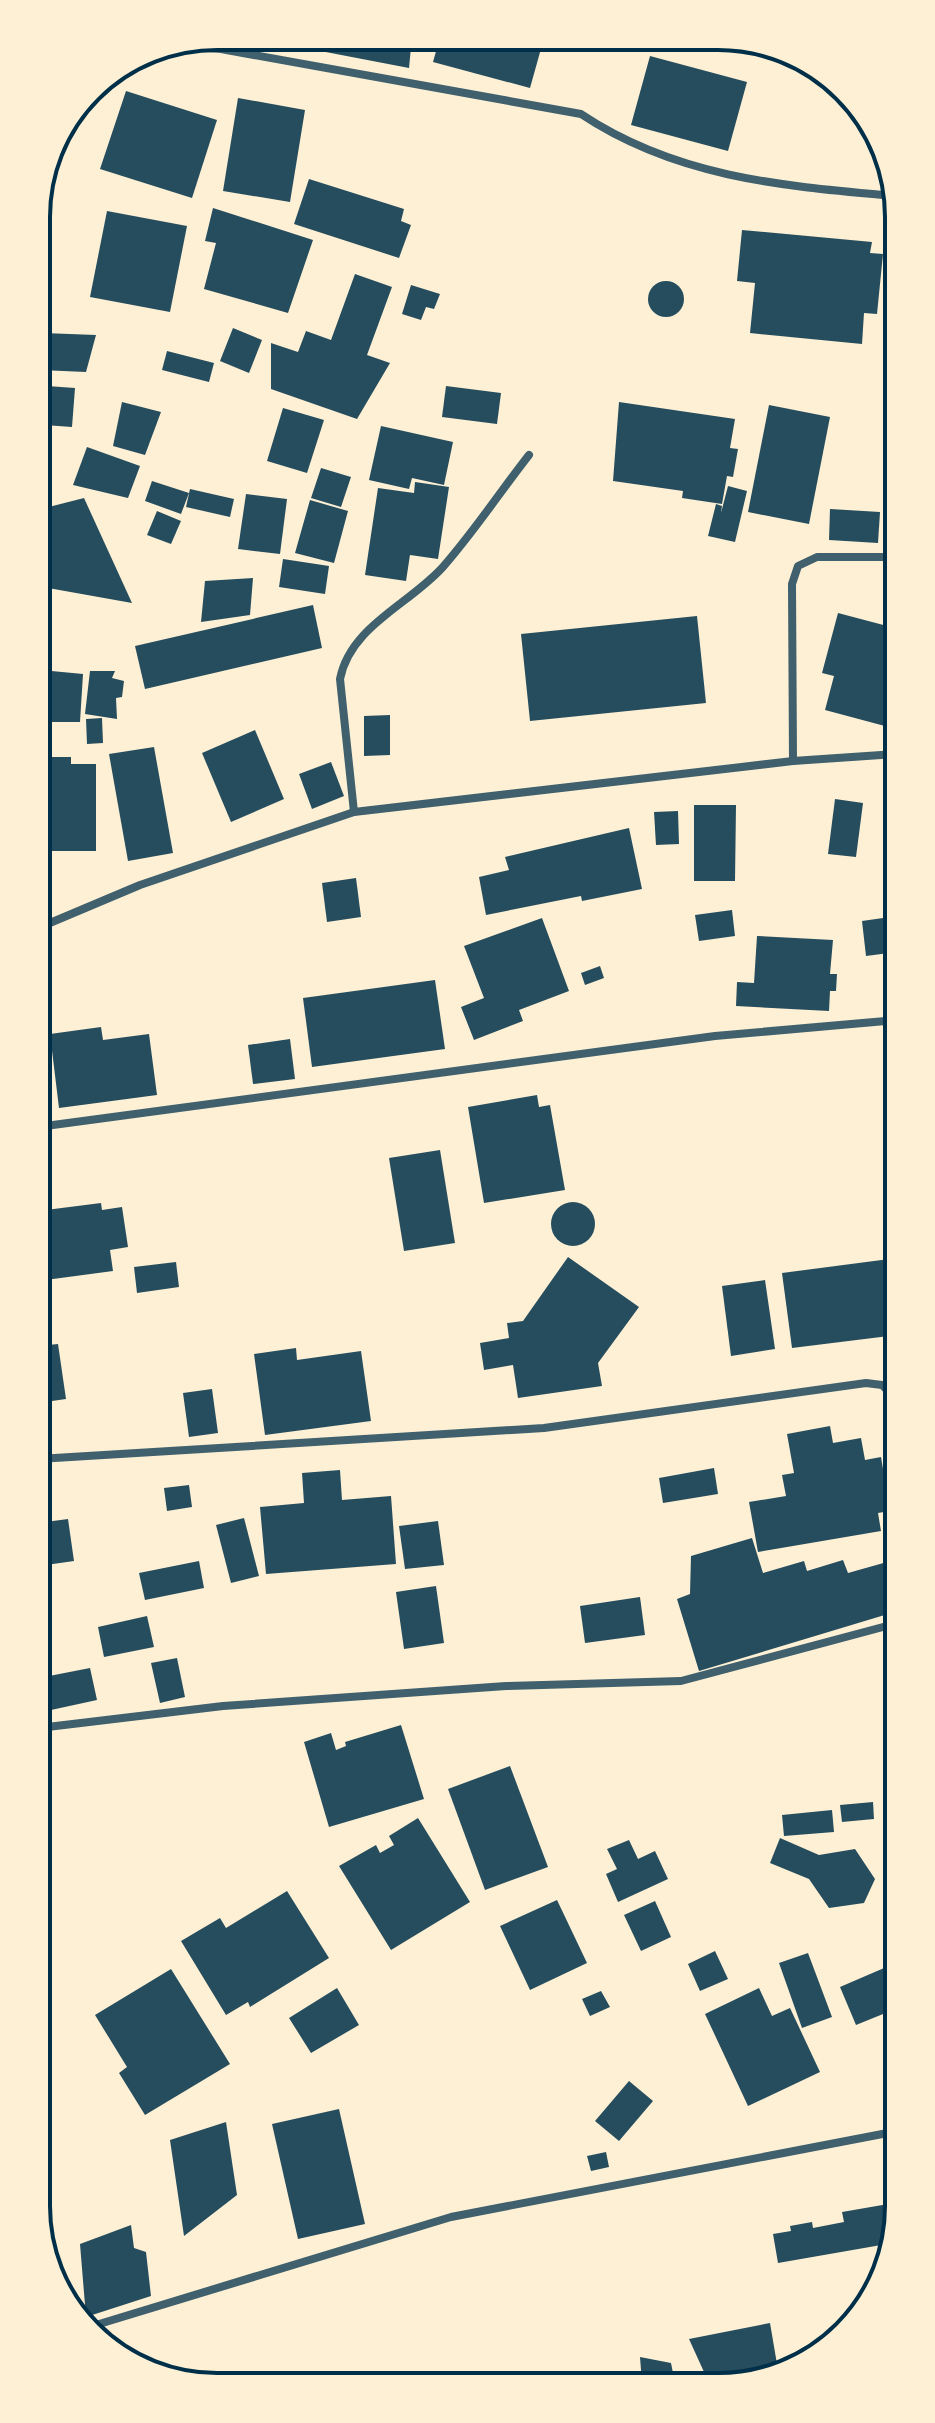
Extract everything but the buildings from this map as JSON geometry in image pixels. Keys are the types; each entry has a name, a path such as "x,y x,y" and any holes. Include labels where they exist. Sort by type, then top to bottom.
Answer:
{"street":[{"path":"227,50 581,114 612,135 695,169 802,188 884,195"},
{"path":"354,812 340,679 344,659 357,641 441,569 529,455"},
{"path":"793,761 792,584 798,566 817,557 885,557"},
{"path":"50,923 140,885 354,812 793,761 885,755"},
{"path":"50,1125 715,1036 885,1021"},
{"path":"50,1458 544,1428 866,1383 885,1388"},
{"path":"50,1727 238,1705 506,1686 681,1681 885,1626"},
{"path":"99,2324 451,2217 885,2134"}]}
